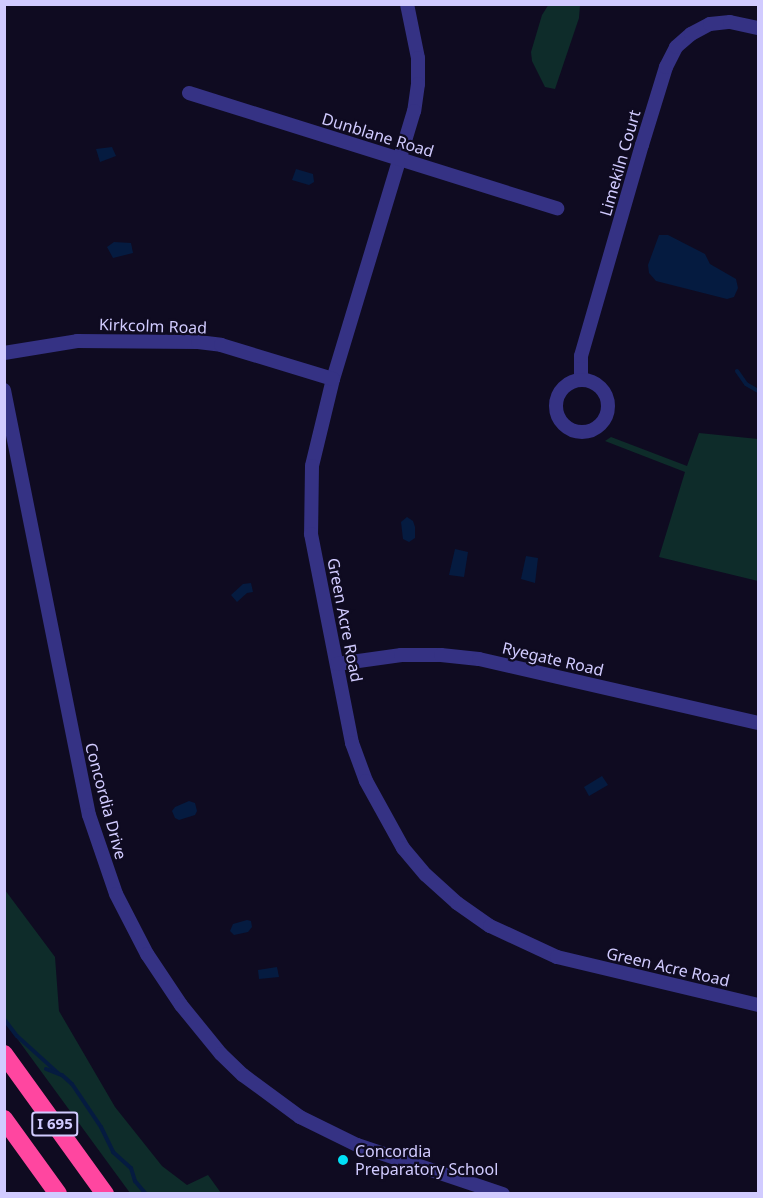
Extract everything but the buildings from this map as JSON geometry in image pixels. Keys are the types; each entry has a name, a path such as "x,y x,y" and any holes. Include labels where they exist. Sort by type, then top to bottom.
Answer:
{"highway":[{"name":"I 695","path":"4,1054 105,1194"},
{"name":"I 695","path":"4,1119 58,1194"},
{"path":"4,1124 39,1166"}],"street":[{"name":"Green Acre Road","path":"407,4 414,30 418,84 414,111 333,379 312,466 310,500 313,543 352,743 366,781 403,848 426,875 457,903 498,930 556,957 759,1005"},
{"name":"Limekiln Court","path":"581,379 585,345 642,145 666,68 676,47 691,34 710,24 730,22 759,28"},
{"name":"Dunblane Road","path":"189,93 557,208"},
{"name":"Kirkcolm Road","path":"4,353 77,341 198,342 229,348 333,379"},
{"name":"Concordia Drive","path":"4,390 89,815 116,894 147,954 181,1005 221,1054 243,1075 300,1117 357,1145 503,1194"},
{"name":"Ryegate Road","path":"337,664 401,655 441,655 479,659 759,723"}],"green space":[{"path":"549,4 580,5 579,18 555,89 545,87 532,61 531,52 542,15"},
{"path":"699,433 758,439 758,581 659,557 685,472 605,441 611,437 687,466"},
{"path":"5,890 55,957 59,1011 115,1107 162,1166 187,1185 208,1175 221,1193 130,1193 5,1022"}],"water":[{"path":"112,147 116,156 100,162 96,149"},
{"path":"296,169 313,174 314,182 309,185 292,180"},
{"path":"659,235 668,235 705,254 710,264 736,279 738,288 734,297 727,299 656,281 649,273 648,265"},
{"path":"114,242 131,243 133,253 113,258 107,247"},
{"path":"407,517 413,521 415,527 415,538 409,542 403,539 401,522"},
{"path":"455,549 468,552 464,577 449,575"},
{"path":"526,556 538,558 535,583 521,579"},
{"path":"251,583 253,592 247,593 237,602 231,595 243,584"},
{"path":"602,776 608,785 589,796 584,787"},
{"path":"189,801 195,803 197,811 195,815 179,820 175,818 172,811 175,807"},
{"path":"251,921 252,927 248,932 234,935 230,931 233,924"},
{"path":"277,967 279,977 259,979 258,970"}],"waterway":[{"path":"737,371 746,384 758,391"},
{"path":"4,1019 17,1036 58,1073"},
{"path":"46,1069 62,1075 72,1084 101,1127 113,1152 131,1168 135,1181 146,1194"}],"place":[{"name":"Concordia Preparatory School","path":"343,1160"}]}
